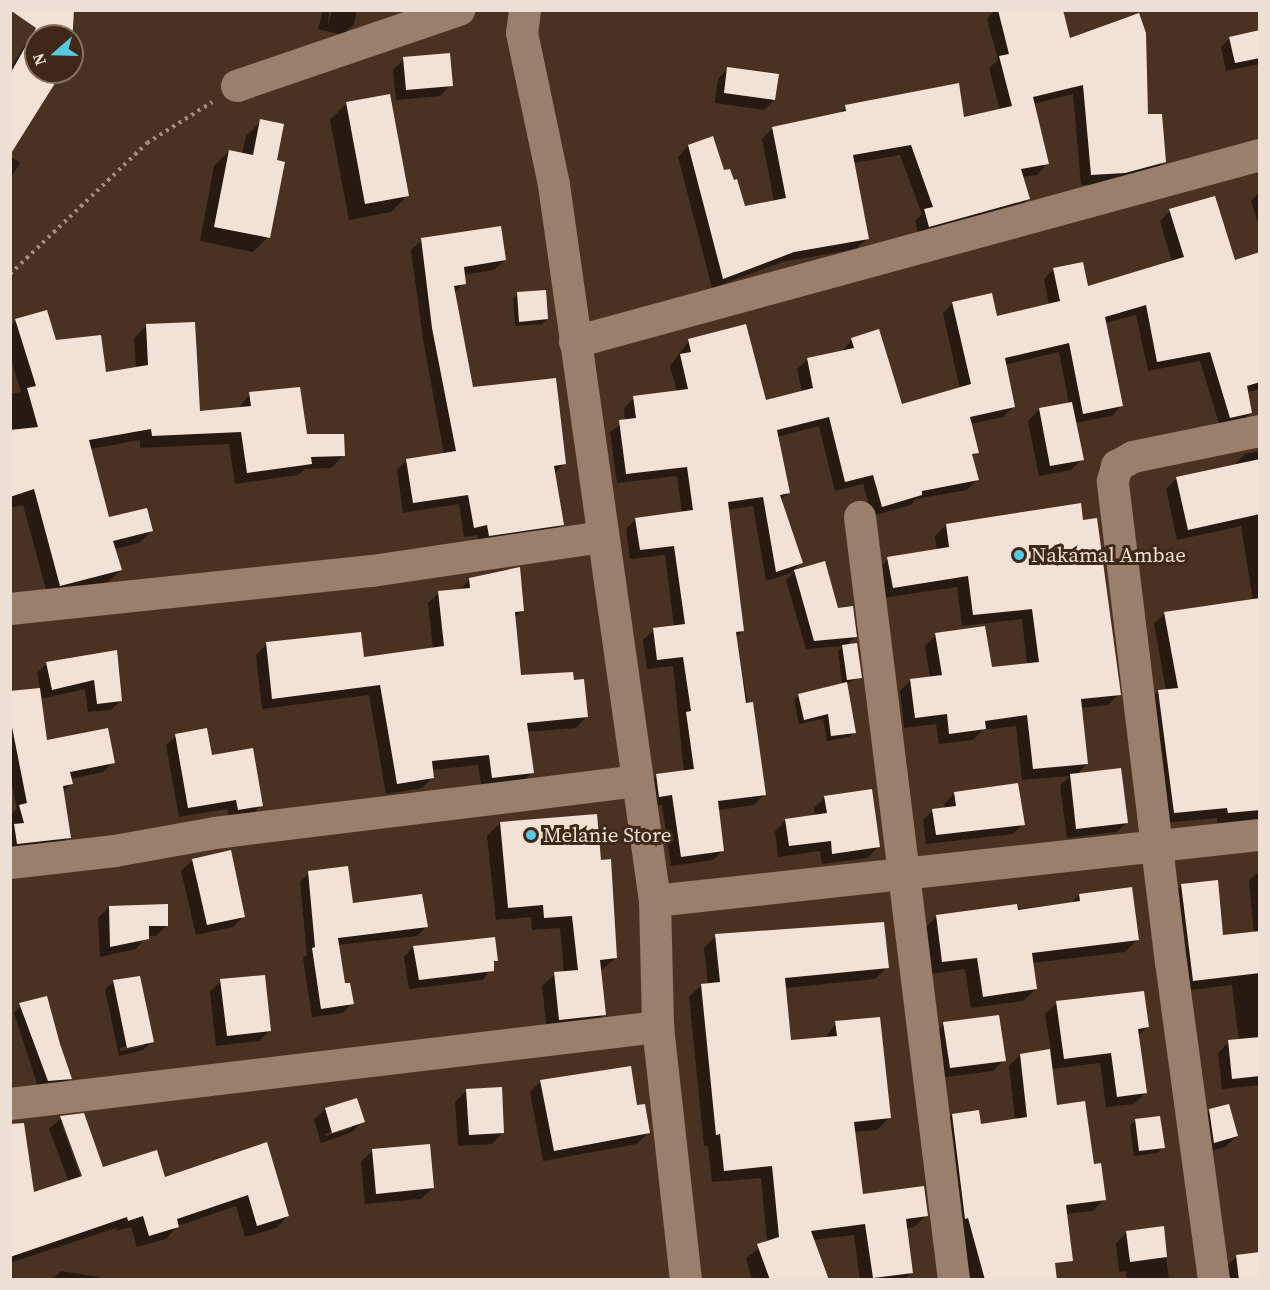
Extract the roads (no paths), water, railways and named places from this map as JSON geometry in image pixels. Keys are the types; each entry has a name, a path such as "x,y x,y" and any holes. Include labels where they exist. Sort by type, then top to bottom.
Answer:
{"street":[{"path":"237,86 459,10"},
{"path":"525,10 522,33 554,185 574,342 655,901 658,1027 686,1280"},
{"path":"574,342 1260,155"},
{"path":"1214,1280 1157,848 1113,481 1117,466 1133,458 1260,431"},
{"path":"860,517 954,1280"},
{"path":"10,609 372,571 603,537"},
{"path":"10,863 115,851 215,833 637,781"},
{"path":"655,901 1260,835"},
{"path":"10,1104 658,1027"}],"place":[{"name":"Nakamal Ambae","path":"1019,555"},
{"name":"Melanie Store","path":"531,835"}]}
